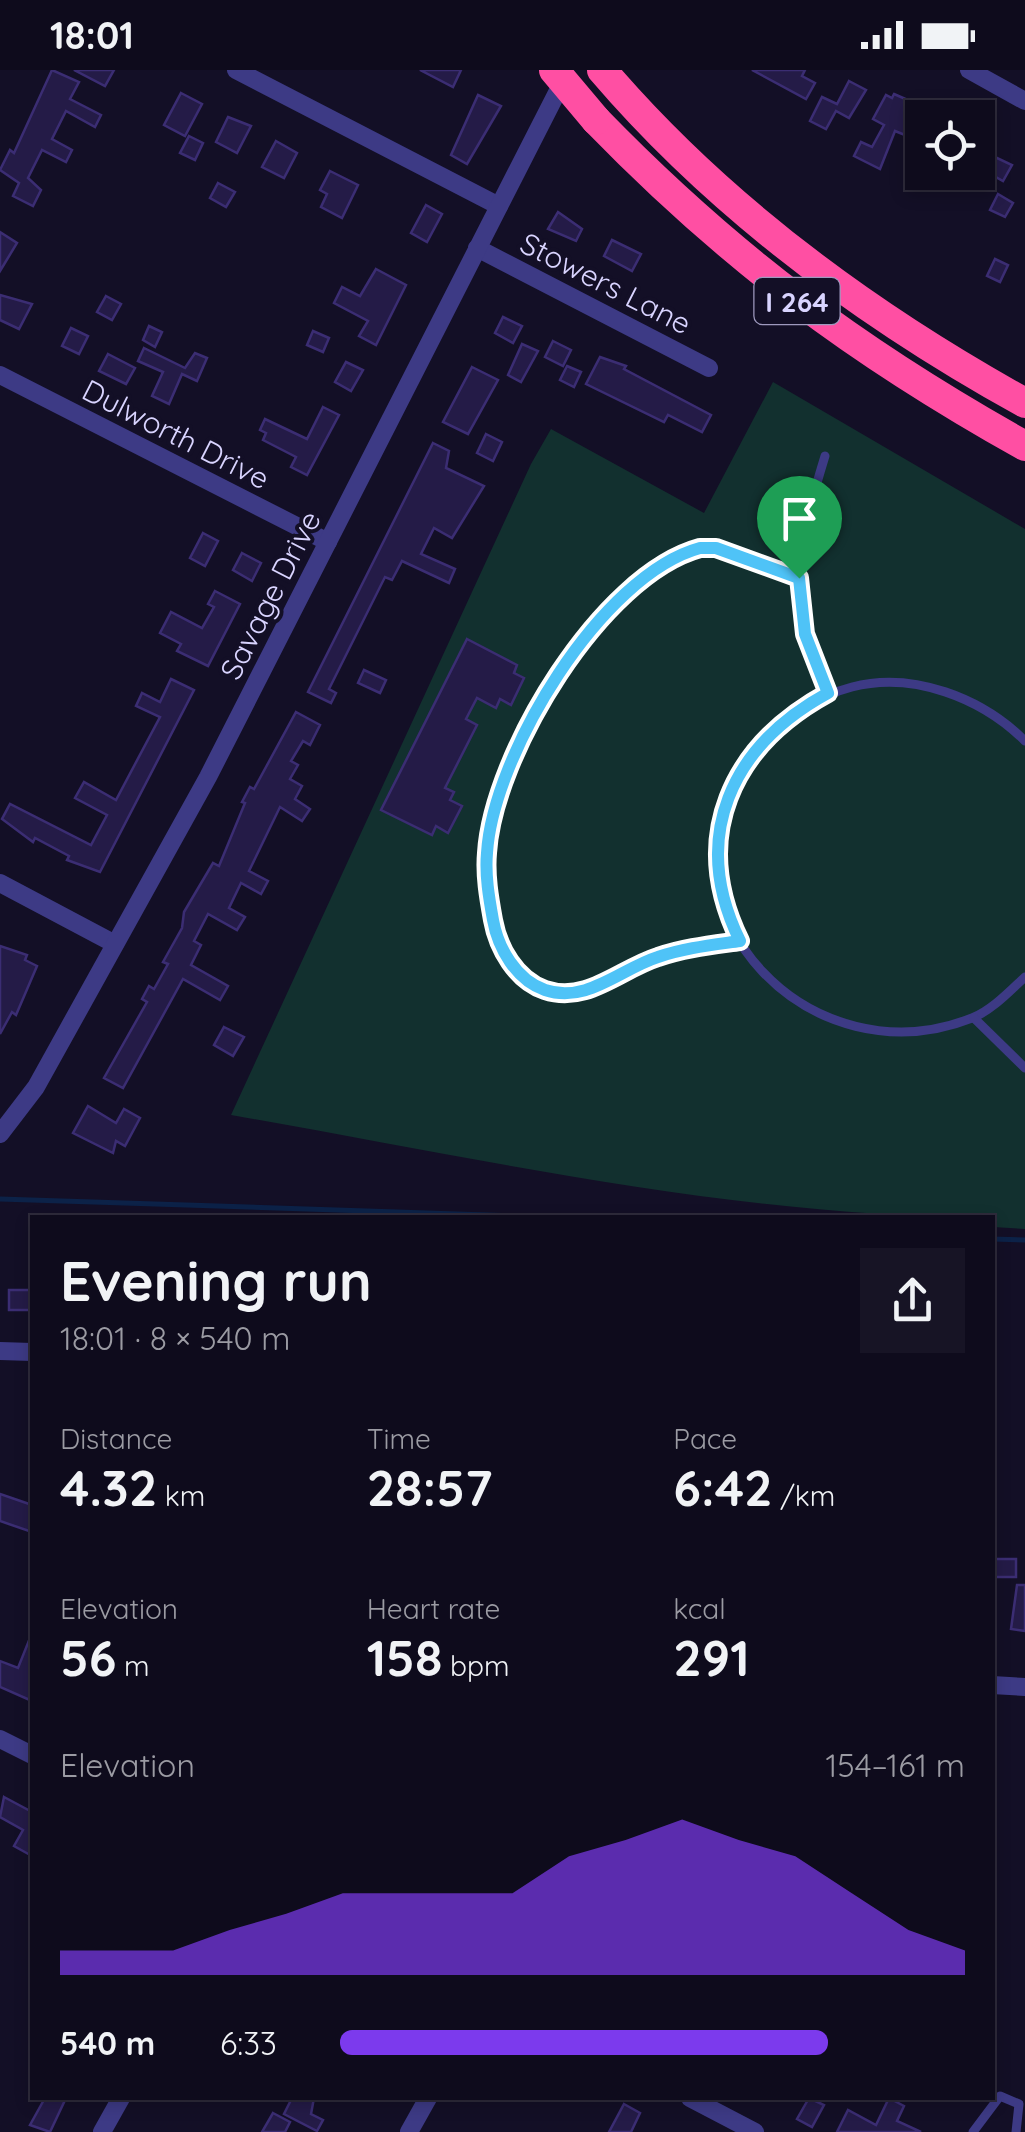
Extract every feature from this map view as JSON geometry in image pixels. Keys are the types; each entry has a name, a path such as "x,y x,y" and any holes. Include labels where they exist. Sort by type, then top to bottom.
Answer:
{"highway":[{"name":"I 264","path":"554,70 596,120 703,227 760,273 886,363 1025,446"},
{"name":"I 264","path":"608,76 692,166 799,258 934,350 1025,403"}],"street":[{"path":"236,70 500,206"},
{"name":"Savage Drive","path":"0,1134 36,1087 208,778 569,70"},
{"path":"969,70 1025,101"},
{"name":"Stowers Lane","path":"478,248 709,368"},
{"name":"Dulworth Drive","path":"0,375 328,542"},
{"path":"0,883 116,944"},
{"path":"0,1351 30,1352"},
{"path":"995,1685 1025,1687"},
{"path":"0,1740 30,1753"},
{"path":"102,2132 120,2100"},
{"path":"409,2132 427,2100"},
{"path":"700,2100 755,2132"}],"lane":[{"path":"825,456 803,528 799,578 805,634 828,693"},
{"path":"740,941 655,958 589,990 544,990 512,966 496,936 487,851 498,800 522,740 582,641 628,592 663,564 700,548 716,548 799,578"},
{"path":"1025,740 982,706 939,690 898,682 828,693 769,732 737,777 717,842 719,886 740,941 770,982 800,1007 839,1024 895,1033 924,1031 974,1018 1025,976"},
{"path":"974,1018 1025,1068"},
{"path":"974,2132 1000,2096 1018,2104 1016,2132"}],"green space":[{"path":"773,382 1025,529 1025,1229 995,1227 995,1215 896,1215 705,1197 231,1115 531,464 551,429 704,513"}],"building":[{"path":"52,70 79,82 70,99 101,115 95,127 66,111 52,139 72,150 66,162 42,150 28,178 41,190 33,206 13,196 19,183 0,170 10,150 14,153"},
{"path":"74,70 114,70 105,86"},
{"path":"420,70 461,70 453,87"},
{"path":"752,70 805,70 802,76 815,83 806,99"},
{"path":"849,81 866,90 849,118 836,111 826,129 810,121 822,97 837,104"},
{"path":"181,93 202,104 185,136 164,125"},
{"path":"894,94 908,100 905,135 895,131 880,169 854,156 861,142 872,147 884,125 873,119 886,95 892,98"},
{"path":"478,95 501,106 467,164 451,155"},
{"path":"228,117 251,126 237,153 216,142"},
{"path":"189,136 203,143 195,160 180,153"},
{"path":"276,141 297,153 284,178 262,167"},
{"path":"995,157 1012,165 1003,181 995,177"},
{"path":"330,171 358,185 342,218 321,207 327,194 320,190"},
{"path":"218,183 235,192 226,207 210,198"},
{"path":"998,194 1013,203 1005,217 990,210"},
{"path":"426,205 442,214 427,242 411,233"},
{"path":"558,212 582,229 576,241 548,229"},
{"path":"0,232 17,243 0,271"},
{"path":"612,240 641,254 632,271 604,256"},
{"path":"995,259 1008,265 1000,282 987,276"},
{"path":"376,269 406,285 376,345 359,336 368,321 334,303 342,287 360,296"},
{"path":"0,295 32,304 19,329 0,320"},
{"path":"106,296 121,304 112,320 97,312"},
{"path":"503,317 522,326 513,343 495,333"},
{"path":"149,326 162,332 155,347 143,340"},
{"path":"71,328 88,336 79,354 62,346"},
{"path":"313,331 329,338 323,352 307,345"},
{"path":"553,341 571,350 563,366 545,357"},
{"path":"522,344 538,351 521,382 508,375"},
{"path":"144,348 185,368 195,353 207,358 197,381 182,374 169,404 152,396 163,372 138,361"},
{"path":"108,354 135,368 126,384 99,371"},
{"path":"600,357 626,366 624,369 711,415 702,432 668,415 664,422 586,384"},
{"path":"346,362 363,370 351,391 335,382"},
{"path":"567,366 581,372 574,387 560,380"},
{"path":"472,367 498,380 468,434 443,422"},
{"path":"323,407 339,415 307,475 291,467 296,457 263,440 266,433 260,430 265,419 307,439"},
{"path":"486,434 502,442 493,461 477,453"},
{"path":"433,443 449,451 446,468 484,486 452,538 434,528 421,554 455,569 449,583 402,561 392,580 385,577 329,689 336,693 331,703 308,692"},
{"path":"203,533 218,541 205,566 190,558"},
{"path":"242,553 261,563 252,581 233,570"},
{"path":"215,591 240,604 208,666 177,651 181,644 160,633 171,612 202,628 214,607 208,604"},
{"path":"467,639 517,665 514,673 524,678 511,705 500,699 496,708 477,698 466,719 477,725 445,788 454,792 450,800 462,806 448,833 436,826 432,835 381,810"},
{"path":"364,670 386,680 380,693 358,683"},
{"path":"171,679 194,690 100,872 67,860 69,856 35,838 33,842 2,819 10,804 91,845 107,815 75,798 84,782 116,800 160,717 136,706 142,693 160,702"},
{"path":"296,712 320,725 310,745 303,741 291,761 298,765 290,779 302,786 295,799 310,809 302,821 280,807 249,871 268,881 261,894 241,883 229,908 245,917 237,930 208,914 194,941 201,945 191,965 228,986 220,1000 183,979 123,1088 104,1078 147,1002 142,999 149,986 154,989 168,964 163,962 182,928 184,912 213,863 219,866 245,803 242,802 250,787 254,789"},
{"path":"0,946 27,955 25,960 37,966 16,1015 12,1012 0,1034"},
{"path":"224,1027 244,1037 233,1056 214,1045"},
{"path":"88,1106 116,1123 124,1109 140,1118 125,1146 116,1141 113,1153 73,1133"},
{"path":"9,1290 30,1290 30,1310 9,1310"},
{"path":"0,1494 30,1504 30,1531 0,1521"},
{"path":"995,1559 1016,1559 1016,1577 995,1577"},
{"path":"1017,1585 1025,1585 1025,1631 1011,1629"},
{"path":"30,1638 30,1700 0,1687 0,1661 18,1668"},
{"path":"4,1797 30,1811 30,1855 14,1846 23,1830 0,1817"},
{"path":"44,2100 65,2100 50,2132 30,2125"},
{"path":"291,2100 314,2100 311,2114 323,2120 317,2131 284,2114"},
{"path":"808,2100 824,2105 812,2127 797,2119"},
{"path":"888,2100 893,2100 904,2106 897,2121 921,2132 837,2132 848,2110 876,2125"},
{"path":"624,2104 640,2113 631,2132 609,2132"},
{"path":"273,2113 290,2122 285,2132 262,2132"}],"waterway":[{"path":"0,1199 489,1215"},
{"path":"995,1239 1025,1240"}],"route":[{"path":"716,548 799,578 805,634 828,693 796,710 769,732 737,777 724,810 717,842 719,886 740,941 655,958 589,990 544,990 512,966 496,936 488,892 487,851 498,800 522,740 582,641 640,581 682,553 716,548"}]}
